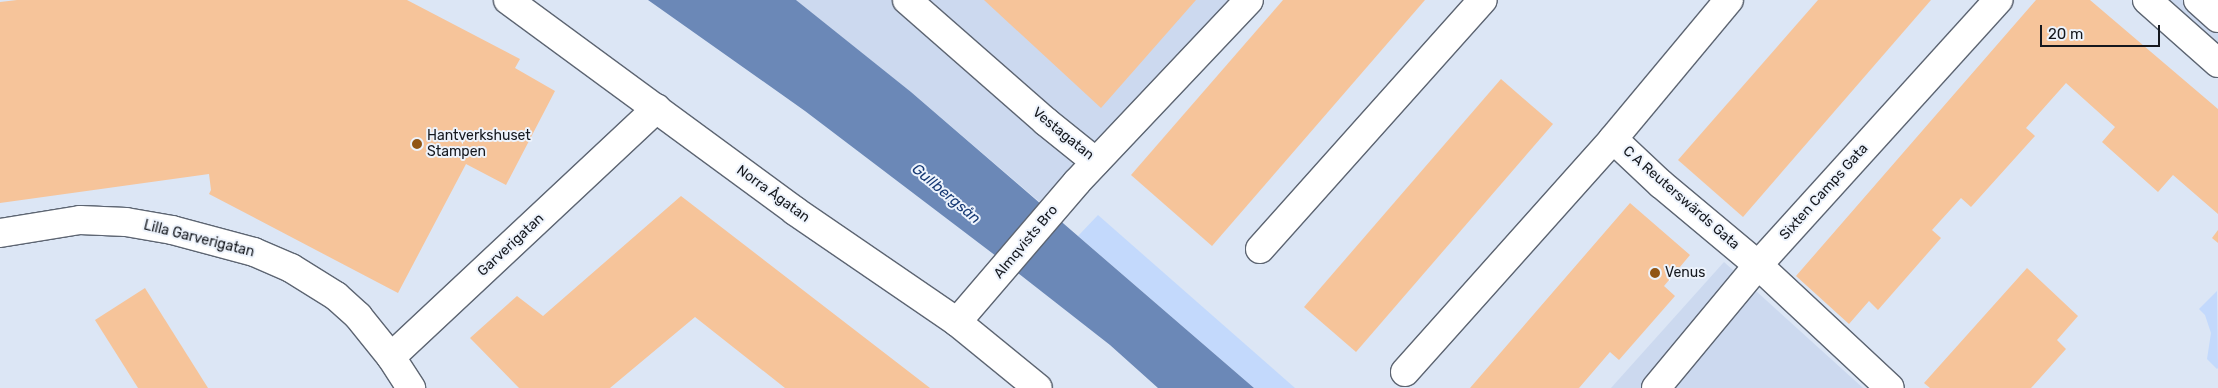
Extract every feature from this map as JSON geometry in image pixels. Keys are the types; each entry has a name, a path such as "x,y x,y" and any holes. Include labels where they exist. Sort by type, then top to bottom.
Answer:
{"street":[{"name":"Norra Ågatan","path":"508,0 795,211 957,322 1038,388"},
{"name":"Vestagatan","path":"907,0 1038,115 1096,162 1250,0"},
{"path":"1260,249 1483,0"},
{"path":"1613,139 1729,0"},
{"name":"Sixten Camps Gata","path":"1656,388 1758,265 1998,0"},
{"path":"2147,0 2218,63"},
{"path":"2198,0 2218,18"},
{"name":"Garverigatan","path":"391,357 657,108"},
{"name":"C A Reuterswärds Gata","path":"1405,372 1613,139 1662,184 1758,265 1890,388"},
{"name":"Almqvists Bro","path":"957,322 1096,162"},
{"name":"Lilla Garverigatan","path":"0,232 80,220 126,222 172,230 254,252 291,268 336,296 358,316 391,357"},
{"path":"391,357 411,388"}],"shaded area":[{"path":"796,0 1260,0 1062,221 911,92"},
{"path":"2170,0 2218,0 2218,43"},
{"path":"1098,215 1295,388 1254,388 1078,236"},
{"path":"1724,262 1863,388 1611,388"},
{"path":"2217,291 2217,369 2207,359 2211,333 2205,315 2199,309"}],"water":[{"name":"Gullbergsån","path":"648,0 796,0 911,92 1254,388 1158,388 1110,345 996,256 805,111"}],"building":[{"path":"17,0 407,0 520,59 515,68 555,91 506,185 466,164 398,293 209,194 211,190 209,174 0,203 0,2"},
{"path":"984,0 1196,0 1101,108"},
{"path":"1283,0 1425,0 1212,246 1131,175"},
{"path":"1818,0 1931,0 1743,217 1678,160"},
{"path":"2036,0 2090,0 2218,109 2218,214 2173,175 2158,192 2102,142 2115,127 2066,83 2026,128 2035,136 1971,207 1961,198 1932,230 1941,238 1878,310 1869,301 1849,324 1796,276"},
{"path":"1501,79 1553,124 1356,352 1304,307"},
{"path":"681,196 930,388 785,388 695,317 610,388 519,388 470,338 517,296 543,316"},
{"path":"1630,203 1690,255 1664,286 1675,296 1619,360 1610,352 1579,388 1470,388"},
{"path":"2218,230 2218,243 2212,238"},
{"path":"2027,268 2078,316 2057,340 2066,349 2031,388 1930,388 1924,383"},
{"path":"145,288 208,388 138,388 95,320"}],"place":[{"name":"Hantverkshuset Stampen","path":"417,144"},
{"name":"Venus","path":"1655,273"}]}
